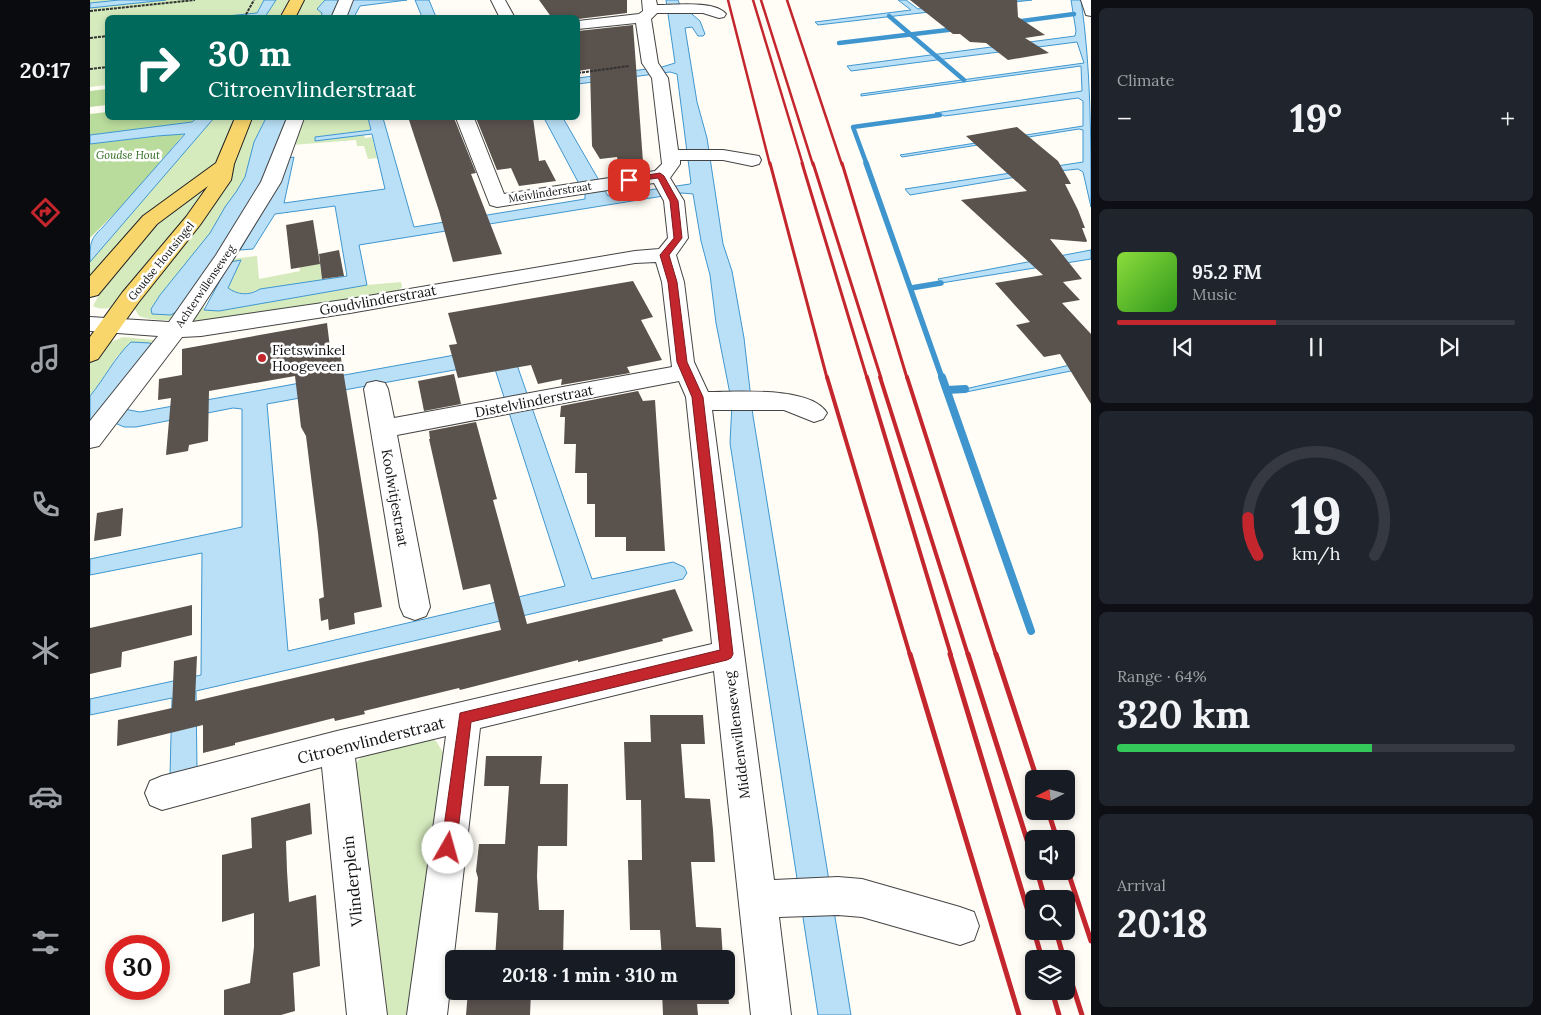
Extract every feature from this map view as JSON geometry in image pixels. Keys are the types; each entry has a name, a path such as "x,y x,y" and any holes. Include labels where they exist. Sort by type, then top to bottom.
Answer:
{"main road":[{"path":"288,15 296,0"},
{"name":"Goudse Houtsingel","path":"90,354 100,325 193,222 222,180 225,164 242,120"},
{"path":"90,290 150,220 225,164"}],"street":[{"path":"339,15 346,0"},
{"path":"498,0 506,15"},
{"path":"1088,0 1091,12"},
{"path":"647,9 653,68 660,78 677,155 666,172 666,186 678,238 665,255"},
{"path":"580,25 647,9 709,10 719,14"},
{"name":"Achterwillenseweg","path":"90,439 176,330 226,255 271,182 294,120"},
{"name":"Meivlinderstraat","path":"466,120 498,200 666,186"},
{"path":"677,155 712,155 752,160"},
{"name":"Goudvlinderstraat","path":"100,325 176,330 201,329 635,256 665,255"},
{"name":"Middenwillenseweg","path":"665,255 673,282 682,362 704,391 727,654 771,1015"},
{"name":"Koolwitjestraat","path":"376,389 415,606"},
{"name":"Distelvlinderstraat","path":"383,430 704,391 754,400 787,402 814,413"},
{"name":"Citroenvlinderstraat","path":"162,793 337,747 727,654"},
{"path":"427,1015 465,717"},
{"name":"Vlinderplein","path":"337,747 367,1015"},
{"path":"757,899 838,896 862,898 960,926"}],"path":[{"path":"90,11 195,0"},
{"path":"245,15 254,0"},
{"path":"90,38 105,36"},
{"path":"90,69 105,67"},
{"path":"580,73 653,68"}],"green space":[{"path":"90,0 264,0 255,15 105,15 105,85 90,87"},
{"path":"276,0 289,0 280,15 266,15"},
{"path":"304,0 325,0 317,9 322,13 322,15 296,15"},
{"path":"105,89 105,105 90,107 90,91"},
{"path":"105,112 105,120 194,120 192,122 90,135 90,114"},
{"path":"212,120 233,120 220,154 211,169 90,283 90,262"},
{"path":"250,120 265,120 254,142 245,177 236,192 210,233 151,309 179,310 177,318 158,320 139,316 133,306 241,143"},
{"path":"300,120 368,120 371,130 315,137 315,141 364,135 365,138 372,137 377,158 368,159 364,146 357,146 356,140 292,145"},
{"name":"Goudse Hout","path":"185,133 125,203 90,238 90,144"},
{"path":"207,183 207,188 121,302 107,308 93,306 99,295 155,224"},
{"path":"318,250 322,280 260,289 247,294 235,292 228,288 230,280 220,279 204,306 204,310 219,311 367,285 401,282 402,287 398,291 207,323 192,322 190,320 232,259 257,256 259,279 300,271 298,253"},
{"path":"123,337 154,340 155,344 118,355 90,396 90,362 94,362 109,343"},
{"path":"420,735 436,741 444,754 415,1015 380,1015 353,767 363,755"}],"water":[{"path":"119,0 166,0 90,8 90,3"},
{"path":"264,0 276,0 266,15 237,15 257,13"},
{"path":"325,0 339,0 332,15 322,15 322,13 317,9"},
{"path":"350,0 407,0 360,6 355,15 343,15"},
{"path":"415,0 429,0 435,15 421,15"},
{"path":"666,0 678,0 700,21 705,34 698,36 692,27 685,28 697,102 707,138 723,244 732,271 744,338 753,416 851,1015 818,1015 730,443 732,404 716,323 710,275 701,241 693,194 682,193 359,245 367,285 219,311 204,310 230,262 241,260 228,288 244,294 260,289 347,276 335,206 275,214 253,249 240,250 276,189 288,158 294,157 284,203 385,189 372,134 315,141 315,137 371,130 368,120 384,120 414,227 585,199 585,195 545,120 564,120 608,196 690,184 677,74 670,72 580,84 580,78 662,67 675,63"},
{"path":"898,0 906,0 918,9 991,0 1032,0 818,25 815,22 911,10"},
{"path":"1071,0 1081,0 1087,51 1090,103 1091,207 1083,172 1078,169 1040,173 910,195 905,189 1083,162 1083,130 1079,129 902,157 900,155 1083,126 1083,101 1078,98 945,116 935,113 1082,91 1081,66 861,96 861,94 1084,63 1077,42 851,71 847,66 1075,36 1076,31"},
{"path":"194,120 212,120 90,262 91,246 95,235 185,134 90,144 90,135 192,122"},
{"path":"265,120 286,120 263,182 233,234 179,310 171,315 152,314 151,309 160,295 210,233 245,177 254,142"},
{"path":"1091,250 1091,259 941,283 938,279"},
{"path":"131,342 150,343 153,346 90,422 90,396"},
{"path":"510,345 592,579 673,562 684,567 687,573 683,579 196,691 197,769 170,775 172,698 90,715 90,699 201,675 202,553 90,575 90,559 242,527 242,409 233,408 136,427 124,427 115,423 124,409 140,412","holes":["493,363 565,586 288,651 267,404"]},
{"path":"1070,365 1091,367 966,392 965,389"}],"building":[{"path":"539,0 627,0 627,13 580,19 580,15 550,15"},
{"path":"910,0 1017,0 1018,17 1045,35 1025,38 1049,53 1008,60 986,43 970,42 960,34 953,34"},
{"path":"633,25 643,162 618,162 617,157 600,159 592,146 590,69 580,71 580,31"},
{"path":"409,120 455,120 476,173 471,174 502,254 453,262 439,211"},
{"path":"477,120 533,120 539,161 545,160 556,181 519,186 511,168 497,170"},
{"path":"1017,127 1058,161 1071,184 1065,184 1085,228 1082,228 1086,242 1050,239 1082,279 1063,282 1080,300 1062,303 1091,334 1091,404 1060,354 1044,357 1016,325 1030,322 995,283 1043,275 961,200 1027,191 966,136"},
{"path":"313,220 320,264 291,269 286,225"},
{"path":"339,250 344,276 322,279 319,254"},
{"path":"633,281 653,317 641,320 662,360 627,367 630,373 561,385 562,379 538,384 531,365 458,378 449,345 457,344 448,313"},
{"path":"327,323 330,348 339,346 382,607 354,613 355,624 329,630 328,619 321,621 319,599 324,597 318,533 306,436 301,427 295,376 209,391 208,441 189,445 188,451 166,455 171,398 158,400 159,379 182,375 182,349"},
{"path":"454,374 461,404 424,411 418,381"},
{"path":"638,391 643,401 655,400 665,551 626,551 626,537 595,537 595,504 587,504 587,473 575,473 576,444 564,444 565,417 560,417 561,406"},
{"path":"476,422 497,499 493,500 527,624 675,589 693,631 662,639 663,641 364,711 365,714 335,721 334,718 203,753 203,725 117,746 118,720 172,708 174,661 197,656 195,701 501,630 490,584 463,590 429,439 429,431"},
{"path":"123,508 121,536 94,541 97,513"},
{"path":"192,605 192,635 122,652 121,667 90,674 90,628"},
{"path":"650,715 703,715 705,744 681,744 685,798 710,799 715,862 691,862 696,927 721,928 722,950 661,950 660,930 630,930 628,860 642,860 641,800 626,800 624,742 651,742"},
{"path":"486,756 542,756 540,784 568,784 567,846 538,846 537,877 539,910 564,910 563,950 496,950 498,913 475,912 479,844 505,844 509,786 484,786"},
{"path":"310,803 312,834 286,841 287,871 289,902 316,895 320,966 293,973 295,1011 281,1015 224,1015 224,990 250,983 254,947 254,913 222,922 222,855 252,848 251,818"},
{"path":"467,1000 531,1000 530,1015 466,1015"},
{"path":"662,1000 729,1000 729,1004 697,1004 698,1015 663,1015"}],"waterway":[{"path":"1014,22 1074,14"},
{"path":"889,16 911,34"},
{"path":"911,34 956,29"},
{"path":"839,43 911,34"},
{"path":"911,34 964,80"},
{"path":"867,165 853,127 940,115"},
{"path":"866,163 942,378"},
{"path":"911,288 941,283"},
{"path":"942,377 1031,631"},
{"path":"947,390 965,389"}],"railway":[{"path":"728,0 770,165"},
{"path":"753,0 803,165"},
{"path":"761,0 813,165"},
{"path":"787,0 842,165"},
{"path":"770,163 827,378"},
{"path":"802,163 867,378"},
{"path":"813,163 881,378"},
{"path":"842,163 907,378"},
{"path":"827,377 910,655"},
{"path":"867,377 951,655"},
{"path":"880,377 968,655"},
{"path":"907,377 996,655"},
{"path":"910,654 1019,1015"},
{"path":"950,654 1039,950"},
{"path":"968,654 1025,834"},
{"path":"996,654 1034,770"},
{"path":"1051,820 1054,830"},
{"path":"1040,880 1042,890"},
{"path":"1071,880 1091,941"},
{"path":"1059,940 1061,950"},
{"path":"1075,993 1082,1015"},
{"path":"1055,1000 1059,1015"}],"place":[{"name":"Fietswinkel Hoogeveen","path":"262,358"}],"route":[{"path":"448,848 465,717 727,654 698,397 682,362 673,282 665,255 678,238 674,201 660,176 629,180"}]}
